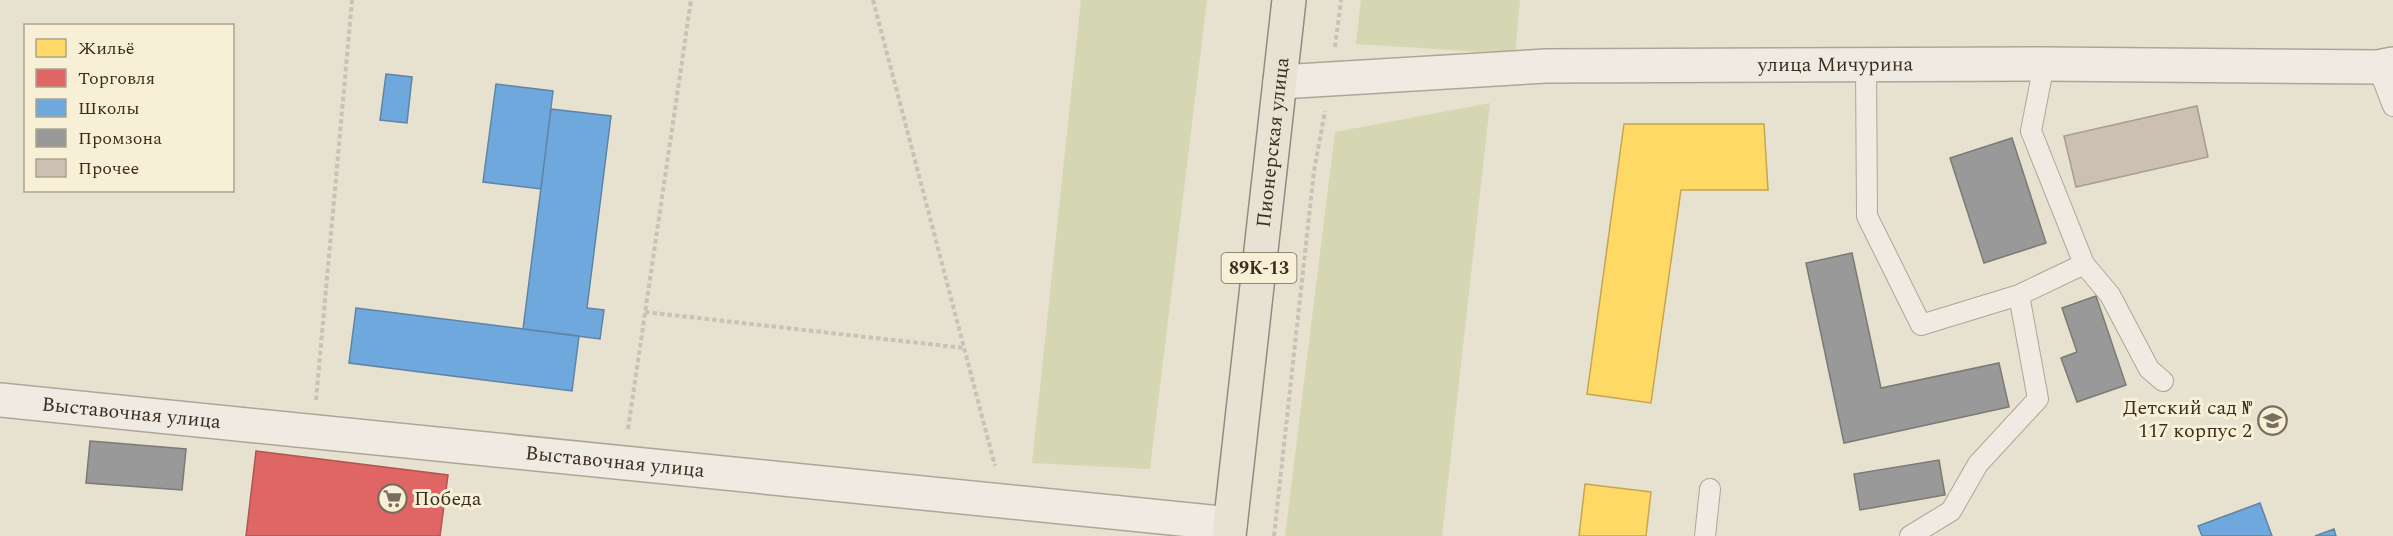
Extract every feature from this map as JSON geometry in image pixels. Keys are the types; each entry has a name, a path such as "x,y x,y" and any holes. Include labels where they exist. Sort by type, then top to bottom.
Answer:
{"main road":[{"name":"Пионерская улица","path":"1230,530 1289,0"}],"street":[{"name":"улица Мичурина","path":"1280,82 1546,66 1866,64 2386,66"},
{"name":"Выставочная улица","path":"0,400 1005,501 1230,530"}],"lane":[{"path":"1866,64 1867,216 1921,324 2019,295 2084,264"},
{"path":"2044,64 2031,131 2084,264 2110,295 2149,369 2163,381"},
{"path":"2386,66 2393,106"},
{"path":"1910,536 1951,511 1978,464 2038,399 2019,295"},
{"path":"1705,536 1710,489"}],"path":[{"path":"313,432 352,0"},
{"path":"623,463 691,0"},
{"path":"873,0 1005,501"},
{"path":"1274,536 1314,171 1341,0"},
{"path":"645,312 964,348"}],"green space":[{"path":"1081,0 1207,0 1150,469 1032,463"},
{"path":"1361,0 1520,0 1515,54 1356,44"},
{"path":"1490,103 1442,536 1285,536 1335,132"}],"building: Жильё":[{"path":"1624,124 1764,124 1768,190 1681,190 1651,403 1587,394"},
{"path":"1585,484 1651,492 1646,536 1579,536"}],"building: Торговля":[{"path":"256,451 448,475 440,536 246,536"}],"building: Школы":[{"path":"386,74 412,77 407,123 380,120"},
{"path":"496,84 553,91 541,189 483,182"},
{"path":"551,109 611,116 587,308 604,310 600,339 523,329"},
{"path":"356,308 579,336 572,391 349,363"},
{"path":"2260,503 2272,536 2202,536 2198,526"},
{"path":"2334,529 2336,536 2315,536"}],"building: Промзона":[{"path":"2012,138 2046,243 1984,263 1950,158"},
{"path":"1852,253 1881,388 1999,363 2009,407 1844,443 1806,263"},
{"path":"2096,296 2126,385 2077,402 2061,358 2077,352 2062,308"},
{"path":"90,441 186,449 182,490 86,483"},
{"path":"1939,460 1945,495 1860,510 1854,474"}],"building: Прочее":[{"path":"2197,106 2208,157 2076,187 2064,136"}],"place":[{"name":"Детский сад № 117 корпус 2","path":"2273,420"},
{"name":"Победа","path":"393,499"}]}
